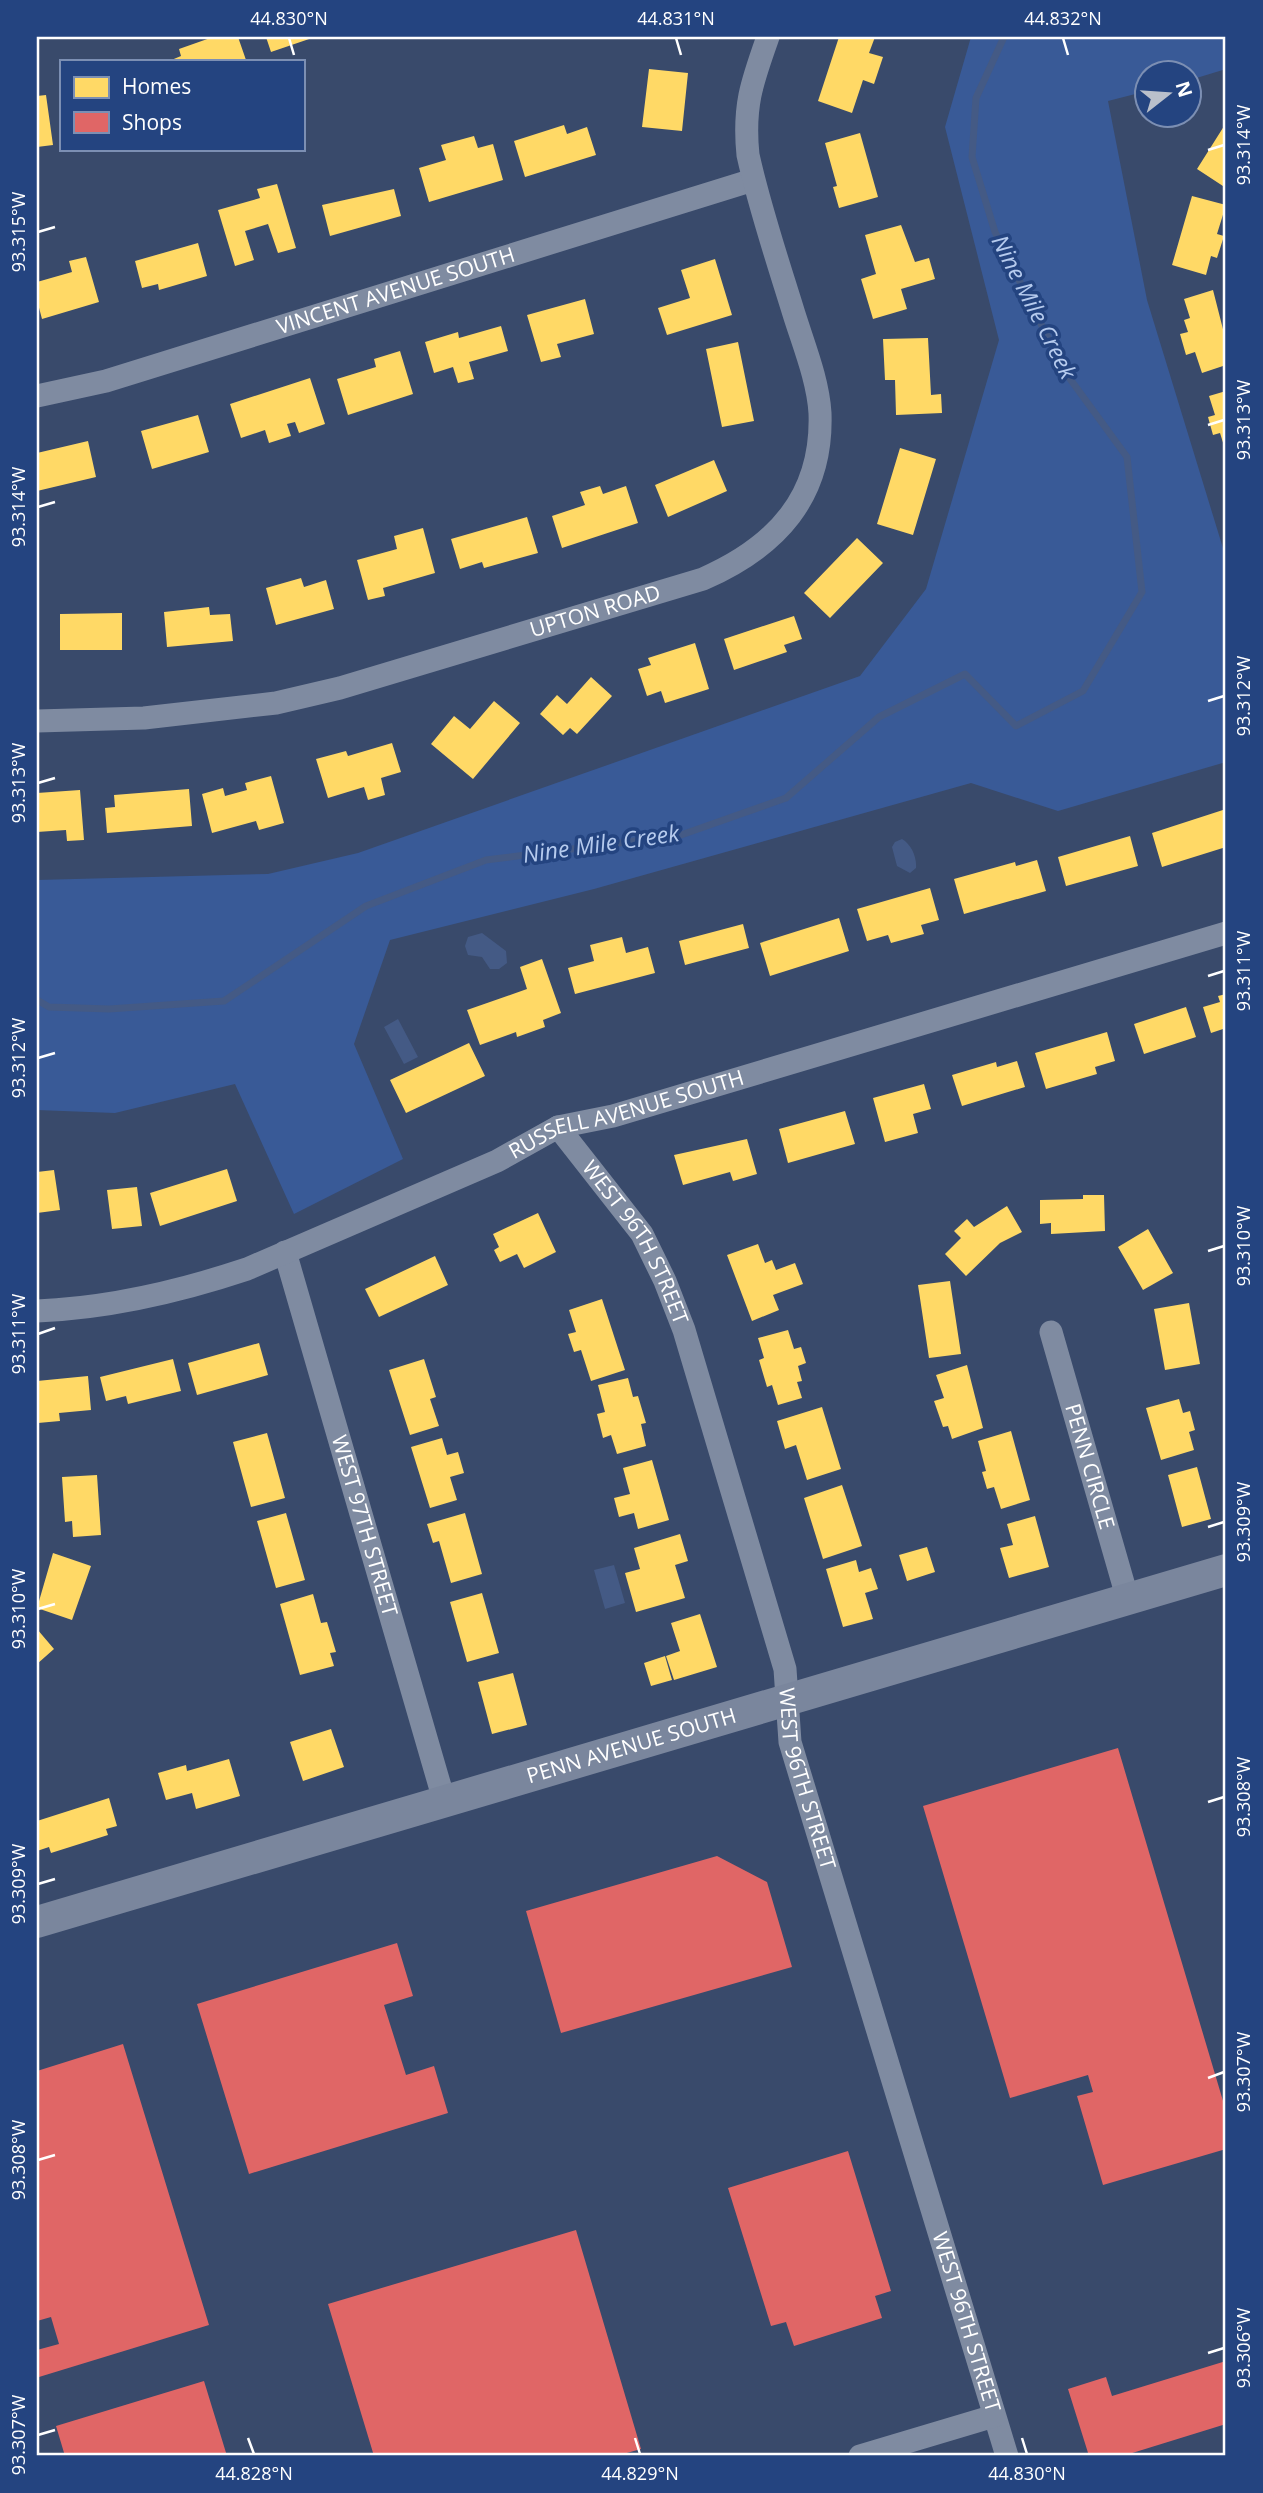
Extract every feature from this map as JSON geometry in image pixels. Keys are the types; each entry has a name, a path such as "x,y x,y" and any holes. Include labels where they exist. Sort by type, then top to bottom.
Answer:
{"main road":[{"name":"PENN AVENUE SOUTH","path":"37,1922 786,1698 1226,1570"}],"street":[{"path":"753,180 744,121 750,87 768,37"},
{"name":"VINCENT AVENUE SOUTH","path":"37,396 106,381 753,180"},
{"name":"UPTON ROAD","path":"37,721 209,713 276,703 340,688 703,579 737,564 767,542 791,516 809,483 819,447 820,411 813,373 753,180"},
{"name":"RUSSELL AVENUE SOUTH","path":"37,1311 154,1297 247,1269 497,1161 558,1126 613,1116 1226,933"},
{"name":"WEST 96TH STREET","path":"558,1126 642,1234 666,1281 684,1330 785,1669 790,1742 1007,2456"},
{"name":"WEST 97TH STREET","path":"285,1252 444,1800"},
{"name":"PENN CIRCLE","path":"1051,1332 1128,1600"},
{"path":"860,2456 995,2416"}],"shaded area":[{"path":"971,37 1226,37 1226,69 1204,76 1204,60 1134,60 1134,94 1108,101 1147,300 1226,558 1226,762 1058,811 971,783 594,889 390,940 354,1044 403,1159 294,1214 235,1084 115,1113 37,1110 37,880 268,874 358,853 860,676 926,589 999,340 945,127"},
{"path":"902,839 911,847 916,860 916,868 910,873 897,866 892,847"},
{"path":"482,933 506,951 507,963 499,969 490,969 482,957 468,955 465,946 468,937"},
{"path":"398,1019 418,1057 404,1064 384,1027"},
{"path":"614,1565 625,1603 605,1609 594,1570"}],"building: Homes":[{"path":"213,37 238,37 246,60 171,60 181,56 179,49"},
{"path":"266,37 315,37 271,52"},
{"path":"839,37 875,37 869,53 883,57 874,84 863,80 852,113 818,101"},
{"path":"649,69 688,73 682,131 642,127"},
{"path":"46,95 53,145 37,147 37,96"},
{"path":"1226,123 1226,188 1197,169"},
{"path":"564,125 567,134 587,127 596,155 525,177 514,141"},
{"path":"860,133 878,197 839,208 833,187 837,186 825,143"},
{"path":"474,136 478,148 493,144 503,180 429,202 419,168 446,160 441,145"},
{"path":"277,184 296,248 278,253 268,224 245,231 254,260 235,266 218,210 260,198 257,189"},
{"path":"394,189 401,216 330,236 322,205"},
{"path":"1192,196 1226,205 1217,234 1224,236 1217,258 1211,256 1206,275 1172,265"},
{"path":"901,225 915,262 929,258 935,279 901,289 907,309 873,319 861,279 876,274 865,235"},
{"path":"198,243 207,276 159,290 158,284 142,288 135,261"},
{"path":"86,257 99,302 42,319 37,300 37,282 72,272 69,261"},
{"path":"715,259 732,315 667,335 658,308 690,298 681,270"},
{"path":"1213,290 1226,341 1226,365 1202,373 1195,352 1186,355 1180,334 1188,332 1184,320 1190,318 1184,299"},
{"path":"585,299 594,334 557,344 561,357 541,362 527,315"},
{"path":"501,326 508,351 469,362 474,379 458,383 453,367 434,373 425,342 458,332 459,338"},
{"path":"928,338 931,395 941,394 942,413 896,415 895,380 885,380 883,339"},
{"path":"738,342 754,421 722,427 706,349"},
{"path":"400,351 413,394 348,415 337,379 376,367 374,359"},
{"path":"310,378 325,424 299,433 295,422 287,424 291,436 269,443 265,430 241,438 230,404"},
{"path":"1226,391 1226,452 1220,433 1213,435 1208,417 1215,415 1209,396"},
{"path":"198,415 209,452 152,469 141,431"},
{"path":"88,441 96,477 37,491 37,453"},
{"path":"900,448 936,459 913,535 877,524"},
{"path":"714,460 727,491 668,517 655,485"},
{"path":"600,486 603,494 626,486 638,523 562,548 552,516 585,505 580,492"},
{"path":"527,517 538,553 484,568 482,562 460,569 451,539"},
{"path":"423,528 435,573 383,588 385,596 368,600 357,560 397,549 394,536"},
{"path":"857,538 883,563 830,618 804,593"},
{"path":"301,578 304,587 326,580 334,609 276,625 266,588"},
{"path":"209,607 210,615 230,614 233,641 167,647 164,612"},
{"path":"122,613 122,650 60,650 60,614"},
{"path":"794,616 802,639 784,645 787,652 734,670 724,639"},
{"path":"695,643 709,689 665,703 661,691 647,696 638,669 651,665 648,658"},
{"path":"591,677 612,696 577,734 570,728 563,735 540,714 557,695 567,704"},
{"path":"494,701 520,723 473,779 431,744 454,716 470,729"},
{"path":"392,743 401,772 381,778 385,795 368,800 364,787 328,798 316,759 346,751 348,756"},
{"path":"271,776 284,823 259,830 256,821 212,833 202,794 223,788 225,796 247,790 245,783"},
{"path":"189,789 192,826 107,833 105,808 115,807 114,795"},
{"path":"80,790 84,840 67,841 66,830 37,832 37,793"},
{"path":"1226,809 1226,847 1162,867 1152,833"},
{"path":"1130,836 1138,866 1066,886 1058,857"},
{"path":"1037,860 1046,891 964,914 954,879 1015,862 1016,866"},
{"path":"930,888 939,920 921,925 924,934 891,943 888,935 867,941 857,909"},
{"path":"839,918 849,951 770,976 760,943"},
{"path":"743,924 749,948 685,965 679,941"},
{"path":"622,937 626,953 648,947 655,973 575,994 568,968 594,961 590,945"},
{"path":"542,959 561,1013 543,1020 545,1027 517,1037 516,1032 480,1045 467,1010 527,989 520,967"},
{"path":"1226,994 1226,1028 1211,1033 1203,1007 1220,1002 1218,996"},
{"path":"1186,1007 1196,1037 1144,1054 1134,1024"},
{"path":"1107,1032 1115,1061 1095,1067 1097,1074 1046,1089 1035,1053"},
{"path":"469,1043 485,1076 406,1113 390,1080"},
{"path":"1017,1061 1025,1087 962,1106 952,1075 996,1062 997,1067"},
{"path":"924,1084 931,1109 913,1114 918,1133 885,1142 873,1098"},
{"path":"845,1111 855,1144 788,1163 779,1129"},
{"path":"747,1139 757,1174 733,1181 730,1172 683,1185 674,1155"},
{"path":"227,1169 237,1201 160,1226 150,1193"},
{"path":"54,1170 60,1210 37,1213 37,1172"},
{"path":"137,1187 142,1226 112,1229 107,1190"},
{"path":"1083,1195 1104,1195 1105,1231 1051,1234 1051,1223 1040,1224 1040,1200 1083,1199"},
{"path":"1007,1206 1022,1232 1000,1243 966,1276 945,1254 961,1238 954,1231 967,1219 974,1227"},
{"path":"538,1213 556,1252 524,1268 517,1254 500,1262 494,1250 499,1247 493,1234"},
{"path":"1148,1229 1173,1273 1143,1290 1118,1247"},
{"path":"758,1244 765,1263 772,1260 776,1270 795,1263 803,1284 773,1295 779,1310 752,1321 727,1255"},
{"path":"435,1256 448,1285 379,1317 365,1289"},
{"path":"950,1281 961,1354 929,1358 918,1285"},
{"path":"602,1299 625,1370 591,1381 581,1350 574,1352 568,1334 576,1332 569,1310"},
{"path":"1189,1303 1200,1364 1165,1370 1154,1309"},
{"path":"788,1330 794,1349 801,1347 806,1363 798,1366 802,1381 797,1382 802,1398 778,1405 772,1385 767,1387 759,1360 764,1358 758,1338"},
{"path":"259,1343 268,1375 197,1395 188,1363"},
{"path":"173,1359 181,1391 128,1404 126,1396 106,1401 100,1377"},
{"path":"424,1359 436,1397 430,1399 439,1426 410,1435 389,1370"},
{"path":"967,1365 983,1428 952,1439 948,1426 943,1427 934,1401 944,1398 936,1375"},
{"path":"88,1376 91,1410 59,1413 60,1421 38,1423 37,1381"},
{"path":"628,1378 633,1397 638,1396 646,1423 641,1424 646,1446 617,1454 611,1435 603,1438 597,1414 605,1412 598,1385"},
{"path":"1179,1399 1183,1413 1190,1411 1195,1430 1189,1432 1194,1450 1161,1460 1146,1408"},
{"path":"822,1407 841,1469 807,1480 796,1445 785,1449 777,1421"},
{"path":"1011,1431 1030,1500 1001,1509 994,1487 987,1489 982,1472 986,1471 978,1441"},
{"path":"267,1433 285,1498 251,1507 233,1442"},
{"path":"442,1438 447,1455 458,1452 464,1473 450,1477 457,1500 430,1508 411,1447"},
{"path":"652,1460 669,1520 638,1529 634,1513 619,1517 614,1498 630,1494 623,1468"},
{"path":"1197,1467 1211,1519 1182,1527 1168,1475"},
{"path":"97,1475 101,1535 73,1537 72,1521 65,1522 62,1477"},
{"path":"842,1485 862,1546 823,1559 804,1498"},
{"path":"286,1513 305,1580 276,1588 257,1521"},
{"path":"465,1513 482,1574 451,1583 439,1541 433,1543 427,1524"},
{"path":"1035,1516 1049,1567 1009,1578 1000,1548 1013,1545 1007,1524"},
{"path":"680,1534 688,1561 675,1565 685,1598 636,1612 625,1573 640,1569 634,1548"},
{"path":"927,1547 935,1572 907,1581 899,1555"},
{"path":"53,1553 91,1566 72,1620 37,1608"},
{"path":"856,1560 859,1572 871,1568 878,1589 865,1593 873,1619 843,1627 826,1569"},
{"path":"482,1593 499,1653 467,1662 450,1602"},
{"path":"313,1594 321,1623 327,1622 336,1652 330,1653 334,1666 300,1675 280,1604"},
{"path":"700,1614 717,1667 674,1680 666,1656 680,1651 671,1623"},
{"path":"37,1629 54,1649 37,1664"},
{"path":"665,1656 672,1680 651,1686 644,1663"},
{"path":"513,1673 527,1725 492,1734 478,1682"},
{"path":"331,1729 344,1767 303,1781 290,1742"},
{"path":"229,1759 240,1796 196,1809 192,1793 166,1800 158,1773 186,1765 187,1771"},
{"path":"109,1798 117,1826 106,1829 108,1835 51,1853 49,1847 37,1851 37,1821"}],"building: Shops":[{"path":"1118,1748 1226,2111 1226,2149 1103,2185 1077,2096 1093,2092 1088,2075 1010,2098 923,1806"},
{"path":"717,1856 767,1882 792,1967 561,2033 526,1911"},
{"path":"397,1943 413,1996 384,2005 406,2075 434,2066 448,2113 249,2174 197,2004"},
{"path":"123,2044 209,2325 39,2377 37,2350 59,2344 51,2317 37,2321 37,2071"},
{"path":"848,2151 891,2291 875,2296 882,2318 794,2346 786,2322 771,2326 728,2188"},
{"path":"576,2230 641,2449 616,2456 374,2456 328,2304"},
{"path":"1226,2361 1226,2424 1129,2454 1130,2456 1089,2456 1068,2389 1106,2377 1112,2396"},
{"path":"204,2381 227,2456 65,2456 56,2426"}],"waterway":[{"name":"Nine Mile Creek","path":"37,1000 49,1007 109,1009 224,1001 366,906 486,860 681,835 786,798 879,717 965,674 1016,726 1083,691 1142,592 1127,457 1065,372 995,232 972,157 976,98 1004,37"}]}
